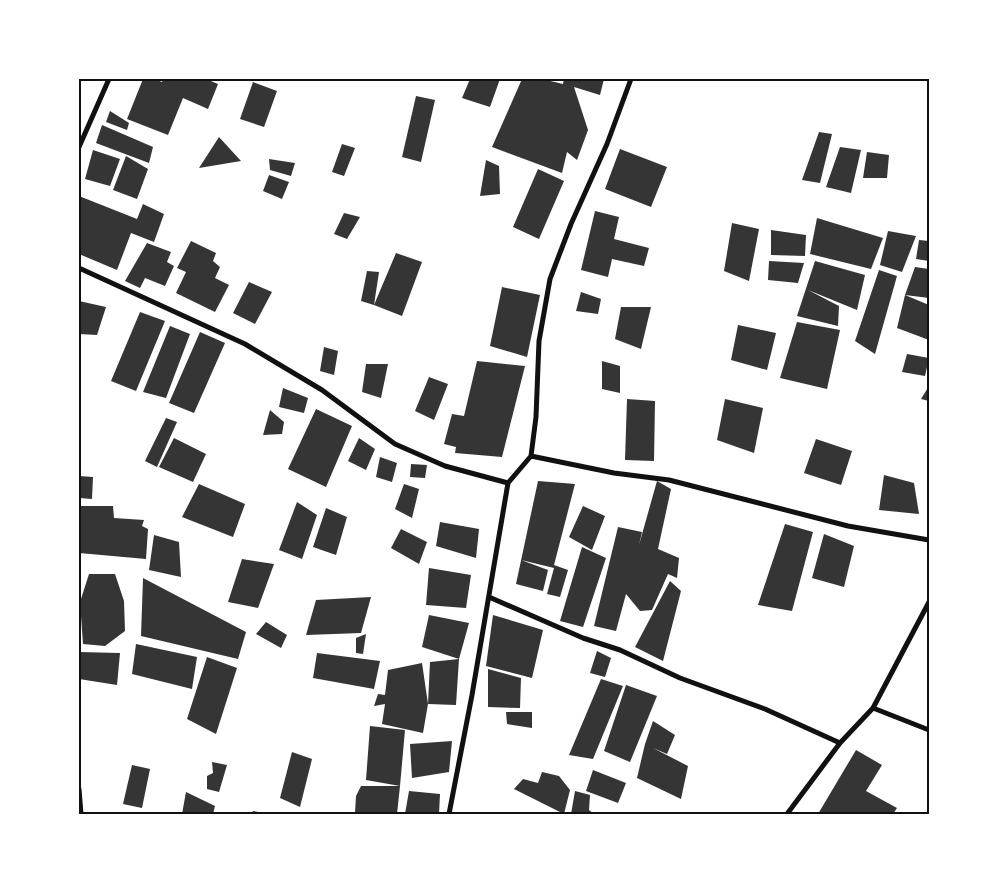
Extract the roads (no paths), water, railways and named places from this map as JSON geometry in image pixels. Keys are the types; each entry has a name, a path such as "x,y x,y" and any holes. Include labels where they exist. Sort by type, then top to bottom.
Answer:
{"street":[{"path":"79,147 109,79"},
{"path":"449,814 508,483 530,456 536,417 539,341 550,279 571,224 607,144 631,79"},
{"path":"79,268 245,344 322,390 395,444 445,466 508,483"},
{"path":"530,456 614,473 668,480 848,526 929,540"},
{"path":"489,597 583,638 620,650 680,678 765,709 840,744"},
{"path":"787,814 840,744 873,708 929,602"},
{"path":"873,708 929,730"},
{"path":"79,788 81,814"}]}
